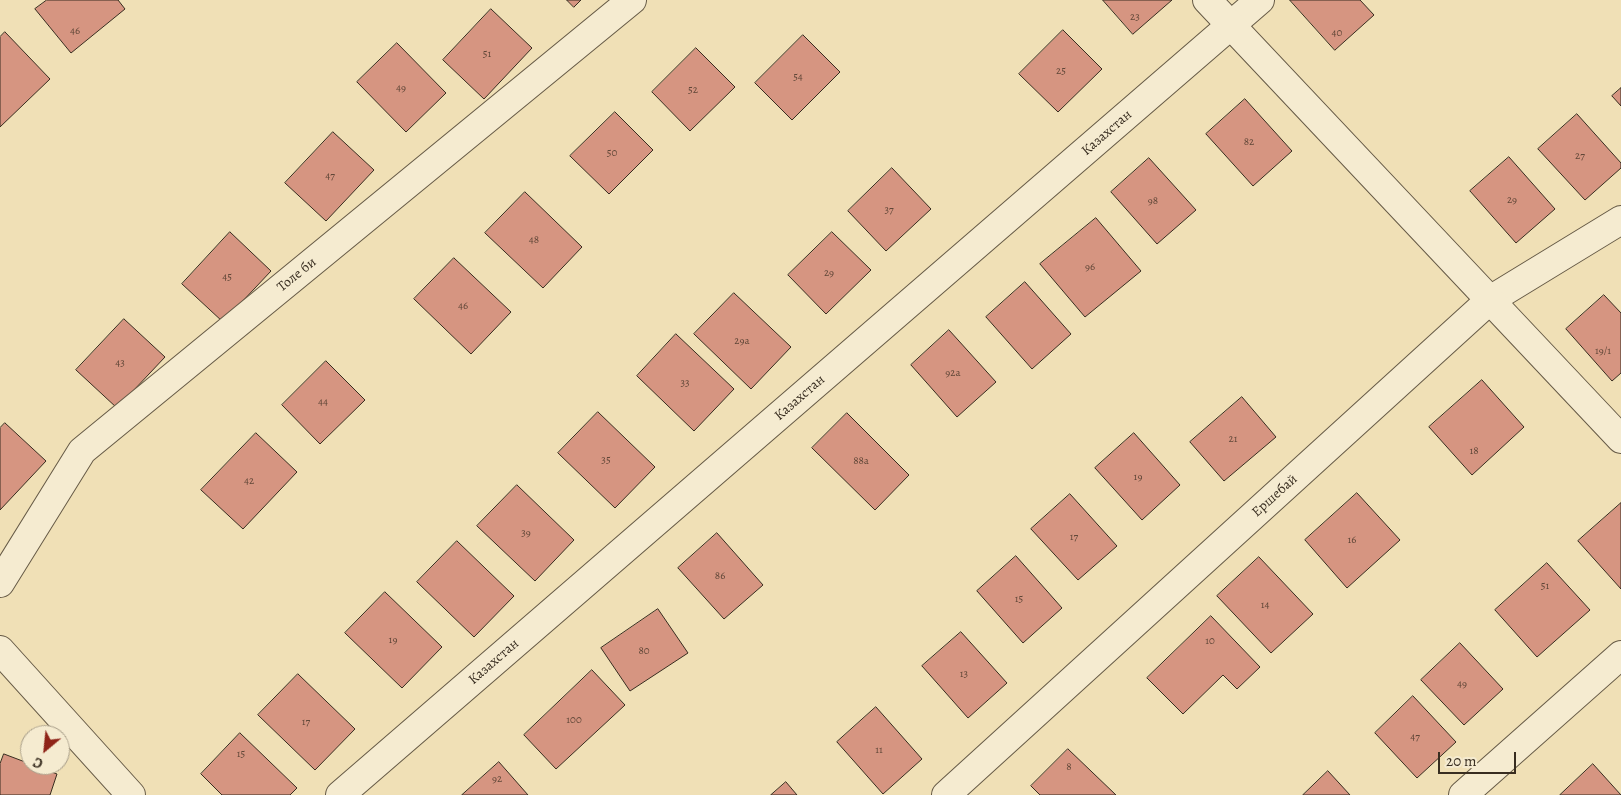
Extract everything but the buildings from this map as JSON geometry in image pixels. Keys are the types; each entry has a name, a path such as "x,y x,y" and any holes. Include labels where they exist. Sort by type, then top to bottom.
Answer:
{"street":[{"name":"Толе би","path":"0,583 82,451 632,0"},
{"path":"1207,0 1621,439"},
{"name":"Казахстан","path":"340,795 1260,0"},
{"name":"Ершебай","path":"946,795 1490,300 1621,220"},
{"path":"0,650 130,795"},
{"path":"1463,795 1621,655"}]}
